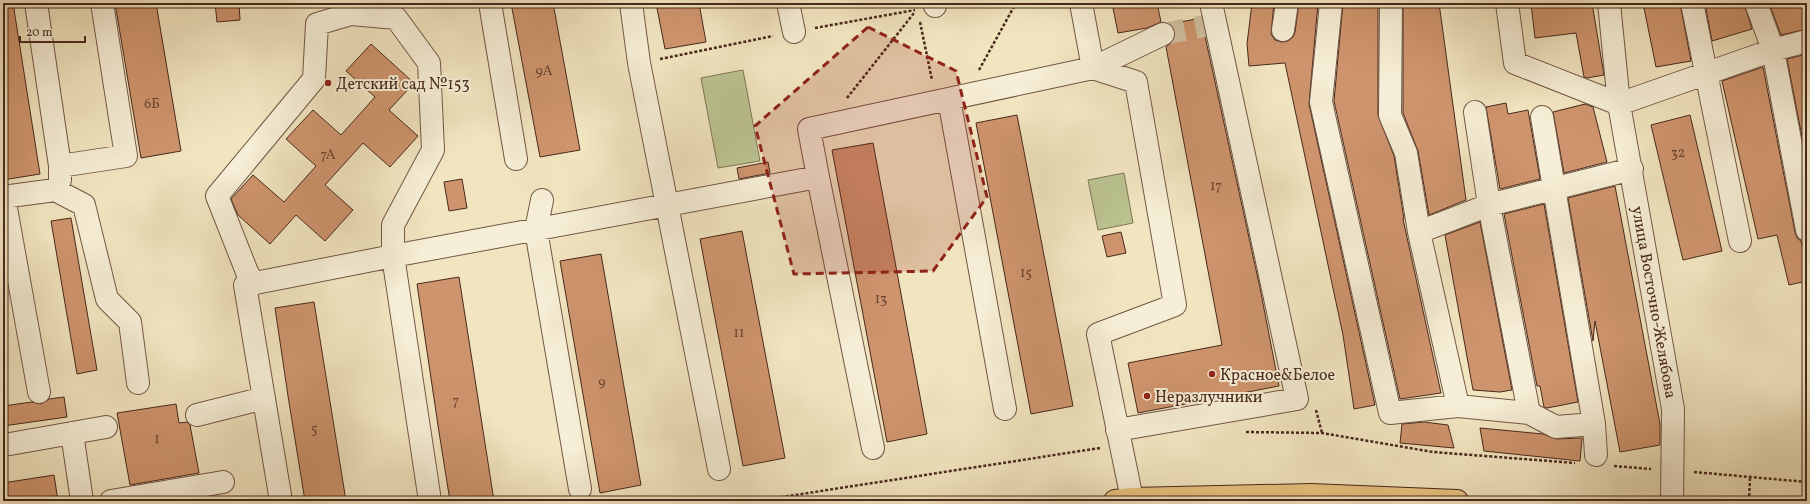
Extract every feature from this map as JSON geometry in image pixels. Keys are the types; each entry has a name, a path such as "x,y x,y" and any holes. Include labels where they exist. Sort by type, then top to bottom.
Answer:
{"main road":[{"path":"1124,500 1311,495 1457,501"}],"street":[{"path":"36,3 60,166 61,178 55,190"},
{"path":"60,166 126,156 102,3"},
{"path":"490,3 516,159"},
{"path":"631,3 639,63 720,469"},
{"path":"788,3 794,32"},
{"path":"1081,3 1094,68"},
{"path":"1119,438 1297,399 1213,24 1211,3"},
{"path":"1283,30 1287,3"},
{"path":"1331,3 1321,102 1390,413 1458,406 1529,413 1556,427 1594,424"},
{"path":"1391,3 1390,115 1406,153 1419,232 1458,406"},
{"path":"1508,3 1515,63 1619,104 1772,50 1807,41"},
{"name":"улица Восточно-Желябова","path":"1609,3 1619,104 1632,169 1673,409 1672,501"},
{"path":"1692,3 1740,241"},
{"path":"1756,3 1772,50 1807,230"},
{"path":"254,284 247,272 217,196 314,79 317,24 351,14 396,18 429,63 433,150 393,225 393,256 430,501"},
{"path":"873,448 809,129 1094,68 1163,34"},
{"path":"1094,68 1136,82 1175,305 1098,334 1119,438 1124,500"},
{"path":"951,99 1005,410"},
{"path":"1475,112 1489,205 1529,413"},
{"path":"1542,117 1556,188 1594,424 1596,461"},
{"path":"1419,232 1489,205 1632,169"},
{"path":"281,501 245,285 668,204 818,177"},
{"path":"39,392 3,197 55,190 84,205 107,300 130,322 138,383"},
{"path":"542,200 536,230 580,489"},
{"path":"197,415 264,398"},
{"path":"10,444 106,427"},
{"path":"72,433 82,501"},
{"path":"110,501 223,482"}],"path":[{"path":"951,99 1016,3"},
{"path":"825,126 917,10 951,99"},
{"path":"1243,432 1322,433 1433,452 1596,461 1750,478 1807,482"},
{"path":"756,501 1119,438"},
{"path":"1749,501 1750,478"}],"highlighted area":[{"path":"868,27 956,71 987,197 933,271 794,274 755,126"}],"green space":[{"path":"743,70 760,161 718,168 701,78"},
{"path":"1124,173 1133,223 1098,230 1088,180"}],"building":[{"path":"3,3 13,3 40,174 3,180"},
{"path":"115,3 156,3 181,151 141,158"},
{"path":"215,3 239,3 240,20 217,22"},
{"path":"511,3 553,3 580,150 540,157"},
{"path":"656,3 699,3 706,42 665,49"},
{"path":"1112,3 1157,3 1161,22 1147,28 1118,33"},
{"path":"1252,3 1274,3 1271,34 1275,40 1282,42 1288,41 1293,37 1299,3 1318,3 1309,104 1375,405 1354,409 1343,335 1285,63 1249,66 1247,44"},
{"path":"1343,3 1378,3 1378,115 1394,156 1403,219 1441,393 1400,399 1334,101"},
{"path":"1403,3 1439,3 1466,200 1429,215 1418,151 1403,113"},
{"path":"1531,3 1592,3 1604,75 1587,78 1584,77 1576,33 1535,38"},
{"path":"1643,3 1680,3 1691,61 1656,67"},
{"path":"1705,3 1744,3 1752,29 1712,41"},
{"path":"1769,3 1807,3 1807,29 1781,35"},
{"path":"1201,18 1260,288 1279,386 1138,413 1128,363 1222,345 1166,47 1173,41 1175,35 1174,29 1170,24"},
{"path":"371,44 414,83 389,110 418,136 390,167 363,143 325,185 353,210 325,241 296,215 270,244 238,215 231,199 253,175 284,202 316,166 286,139 313,110 341,135 375,97 346,71"},
{"path":"1807,54 1807,163 1787,59"},
{"path":"1763,67 1795,232 1797,238 1801,241 1807,266 1807,281 1789,285 1777,235 1758,239 1722,81"},
{"path":"1506,103 1508,114 1528,110 1540,179 1500,189 1486,107"},
{"path":"1585,104 1593,107 1607,162 1564,173 1553,112"},
{"path":"1017,115 1073,406 1031,414 976,123"},
{"path":"1690,115 1722,251 1683,260 1651,125"},
{"path":"873,143 927,434 887,442 832,150"},
{"path":"768,162 770,173 739,179 737,168"},
{"path":"462,179 467,208 449,211 444,182"},
{"path":"1615,186 1660,424 1660,445 1620,452 1595,321 1593,341 1568,198"},
{"path":"1544,204 1578,402 1547,408 1544,407 1540,386 1537,386 1504,214"},
{"path":"71,218 97,370 77,374 51,221"},
{"path":"1480,222 1512,390 1500,392 1473,390 1445,235"},
{"path":"742,231 785,458 743,466 700,239"},
{"path":"1121,232 1126,253 1107,257 1102,236"},
{"path":"601,254 641,485 600,493 560,261"},
{"path":"459,277 494,501 450,501 439,432 417,284"},
{"path":"314,302 346,501 305,501 288,396 275,308"},
{"path":"64,397 67,417 3,426 3,406 32,402 41,404 49,399"},
{"path":"176,404 179,423 187,422 190,425 199,473 130,485 117,413"},
{"path":"1424,422 1448,425 1454,448 1400,443 1402,424"},
{"path":"1480,428 1543,434 1557,439 1582,438 1580,461 1484,451"},
{"path":"54,475 58,501 3,501 3,483"}],"tunnel":[{"path":"1163,34 1210,25"}],"place":[{"name":"Детский сад №153","path":"328,83"},
{"name":"Красное&Белое","path":"1212,374"},
{"name":"Неразлучники","path":"1147,396"}]}
